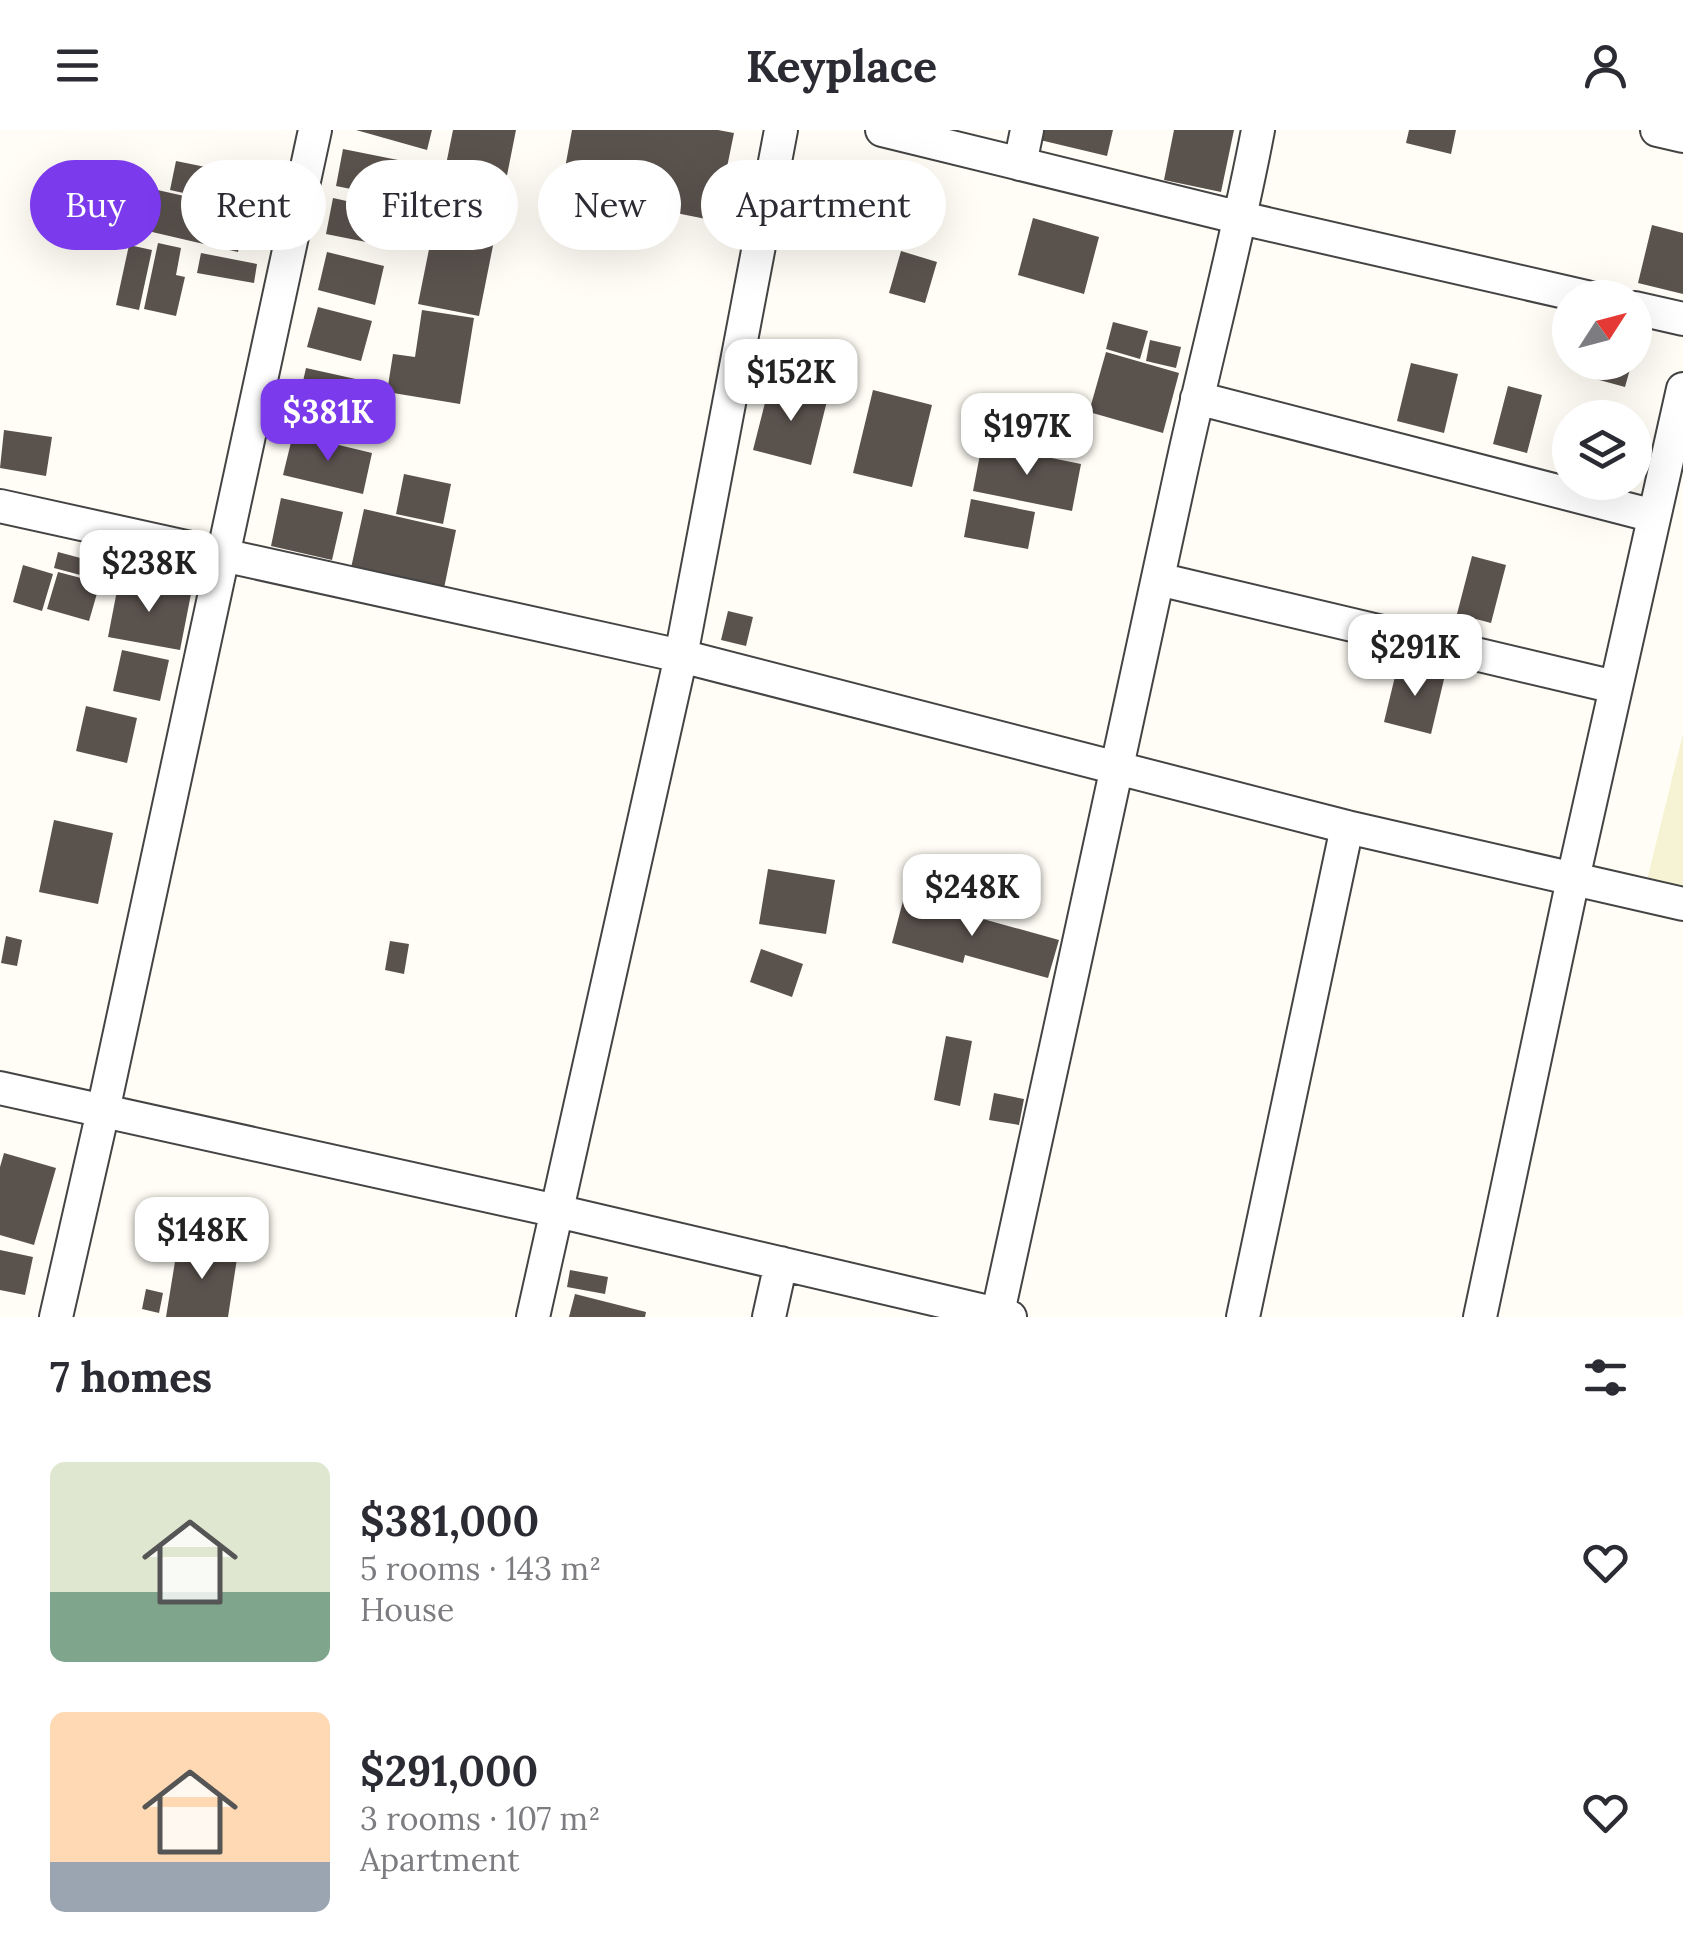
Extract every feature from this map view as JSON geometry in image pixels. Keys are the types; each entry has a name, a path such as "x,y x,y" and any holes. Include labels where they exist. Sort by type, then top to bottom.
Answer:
{"street":[{"path":"56,1317 315,130"},
{"path":"534,1317 682,656 780,130"},
{"path":"882,130 1552,289"},
{"path":"1020,164 1027,130"},
{"path":"0,1088 557,1211 1002,1316 1197,398 1258,130"},
{"path":"1657,130 1683,136"},
{"path":"1652,312 1683,318"},
{"path":"1480,1317 1683,389"},
{"path":"1197,398 1654,516"},
{"path":"0,506 682,656 1346,827 1683,904"},
{"path":"1158,579 1615,686"},
{"path":"1243,1317 1346,827"},
{"path":"769,1317 781,1263"}],"shaded area":[{"path":"1683,734 1683,888 1647,880"}],"building":[{"path":"356,130 432,130 427,150"},
{"path":"453,130 516,130 510,160 447,160"},
{"path":"572,130 734,133 728,160 701,160 701,218 681,214 681,160 566,160"},
{"path":"1042,130 1113,130 1107,156 1040,140"},
{"path":"1174,130 1234,130 1221,192 1164,180"},
{"path":"1409,130 1456,130 1451,154 1406,143"},
{"path":"343,149 398,160 346,160 346,188 336,186"},
{"path":"176,161 181,162 181,192 170,190"},
{"path":"161,191 181,195 181,239 161,234"},
{"path":"333,198 346,201 346,238 326,234"},
{"path":"1033,218 1099,237 1084,294 1018,275"},
{"path":"1652,225 1683,233 1683,294 1652,286 1652,280 1639,280"},
{"path":"161,244 181,248 176,275 185,277 176,316 144,309 157,250 161,250"},
{"path":"128,250 152,250 139,310 116,305"},
{"path":"429,250 492,250 479,316 418,304"},
{"path":"901,251 937,262 925,303 889,293"},
{"path":"327,252 384,266 375,305 318,290"},
{"path":"201,253 257,264 254,283 197,273"},
{"path":"318,307 372,321 361,361 307,347"},
{"path":"422,310 474,318 460,404 387,392 393,354 415,357"},
{"path":"1113,322 1148,331 1140,359 1106,349"},
{"path":"1150,340 1181,347 1176,368 1146,361"},
{"path":"1106,352 1179,373 1163,433 1089,412"},
{"path":"1411,363 1458,374 1444,433 1397,421"},
{"path":"306,368 369,382 358,435 294,421"},
{"path":"1599,380 1627,380 1625,387"},
{"path":"770,383 828,397 811,465 753,450"},
{"path":"1508,386 1542,395 1527,453 1493,444"},
{"path":"873,390 932,405 912,487 853,473"},
{"path":"4,430 52,437 46,476 0,468"},
{"path":"293,434 372,453 363,494 283,475"},
{"path":"982,444 1081,464 1072,511 973,491"},
{"path":"404,474 451,484 443,524 396,514"},
{"path":"281,498 343,512 332,560 271,546"},
{"path":"971,499 1035,512 1028,549 964,537"},
{"path":"364,509 456,530 442,598 349,577"},
{"path":"58,552 88,560 84,576 54,568"},
{"path":"1472,556 1506,565 1491,623 1457,614"},
{"path":"23,565 53,574 42,611 13,602"},
{"path":"58,572 100,583 89,621 47,609"},
{"path":"119,580 191,594 180,650 108,637"},
{"path":"728,611 753,617 746,646 721,640"},
{"path":"122,650 169,660 160,701 113,691"},
{"path":"1398,664 1445,675 1431,734 1384,722"},
{"path":"86,706 137,718 127,763 76,751"},
{"path":"54,820 113,833 98,904 39,892"},
{"path":"768,869 835,880 826,934 759,924"},
{"path":"904,897 1059,940 1048,978 965,955 963,963 892,943"},
{"path":"6,936 22,940 17,966 1,963"},
{"path":"390,941 409,944 404,974 385,970"},
{"path":"761,949 803,964 792,997 750,982"},
{"path":"946,1036 972,1041 960,1106 934,1100"},
{"path":"994,1093 1024,1099 1019,1125 989,1120"},
{"path":"4,1153 56,1168 34,1245 0,1235 0,1167"},
{"path":"178,1243 238,1252 228,1317 166,1317"},
{"path":"0,1250 33,1257 25,1295 0,1290"},
{"path":"570,1270 608,1277 605,1294 567,1287"},
{"path":"146,1289 163,1293 159,1313 142,1309"},
{"path":"575,1294 646,1312 645,1317 569,1317"}]}
